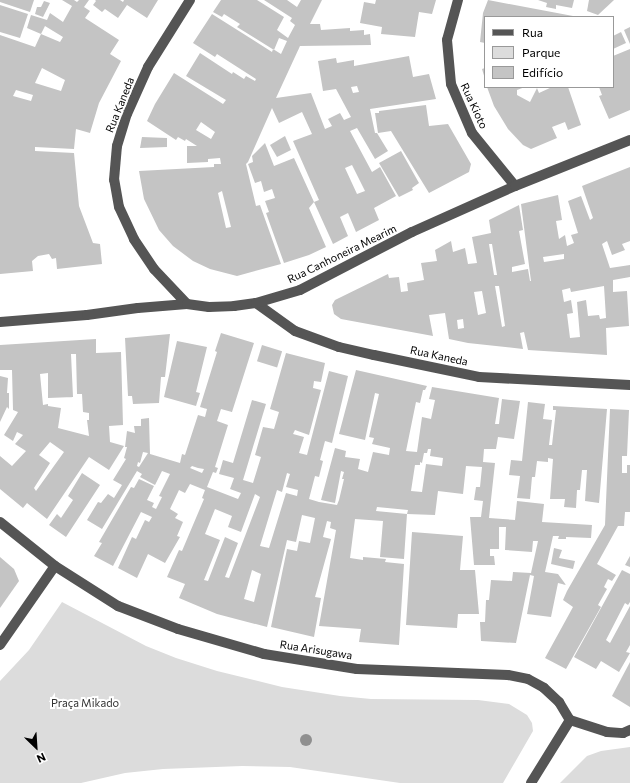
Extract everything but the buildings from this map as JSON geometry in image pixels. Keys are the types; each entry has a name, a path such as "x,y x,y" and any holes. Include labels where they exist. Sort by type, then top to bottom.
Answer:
{"street":[{"name":"Rua Kaneda","path":"187,304 154,269 134,239 119,207 114,180 117,146 127,114 148,67 190,0"},
{"name":"Rua Kioto","path":"458,0 447,40 451,84 472,133 515,186"},
{"name":"Rua Canhoneira Mearim","path":"0,322 87,315 138,308 187,304 234,306 256,303 300,290 412,232 515,186 630,140"},
{"name":"Rua Kaneda","path":"256,303 296,331 339,347 374,355 479,377 630,385"},
{"name":"Rua Arisugawa","path":"0,522 55,566 118,606 178,629 264,654 357,669 508,675 528,679 544,688 559,702 570,720"},
{"path":"0,645 55,566"},
{"path":"531,783 570,720 607,732 624,733 630,730"}],"green space":[{"name":"Praça Mikado","path":"62,602 146,646 176,658 217,671 282,687 340,696 371,699 478,700 509,704 527,715 532,723 533,731 503,783 400,783 290,767 242,766 163,769 125,773 81,783 0,783 0,681 29,650"},
{"path":"630,747 630,783 560,783 587,756 601,751"}]}
